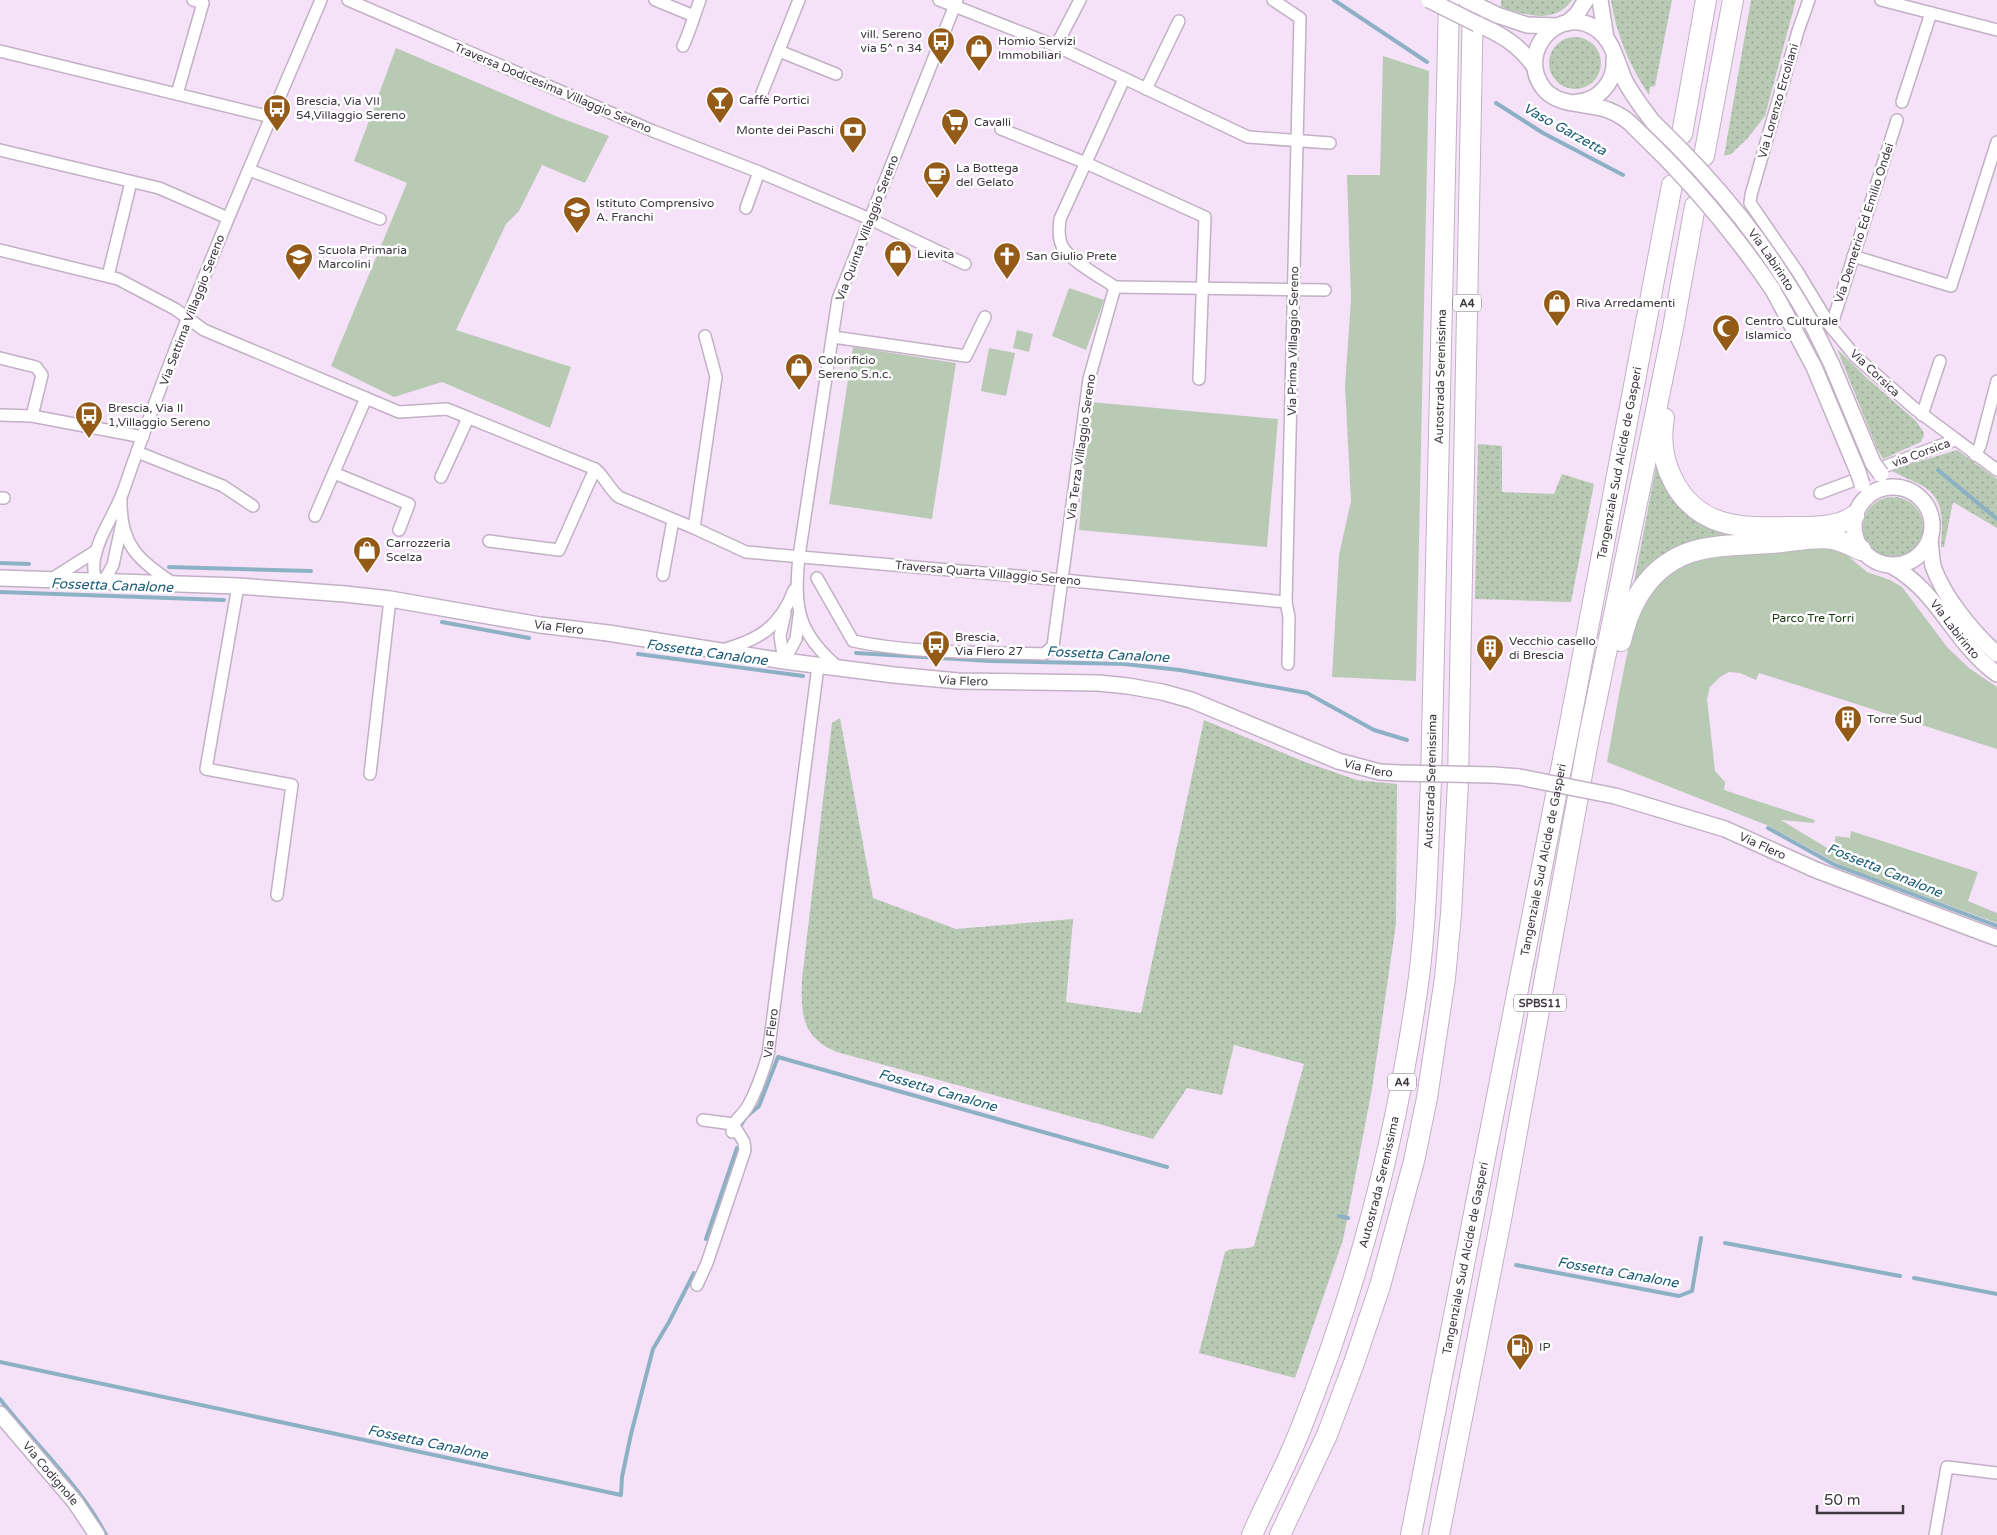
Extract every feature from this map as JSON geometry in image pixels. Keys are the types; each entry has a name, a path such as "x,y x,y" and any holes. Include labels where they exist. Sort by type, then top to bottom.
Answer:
{"highway":[{"name":"Autostrada Serenissima","path":"1252,1535 1301,1430 1352,1285 1389,1148 1400,1096 1419,975 1425,911 1431,781 1449,0"},
{"name":"Autostrada Serenissima","path":"1280,1535 1326,1435 1354,1363 1380,1286 1414,1161 1428,1090 1444,978 1451,914 1458,782 1473,0"},
{"path":"1682,134 1706,0"},
{"path":"1704,156 1733,0"},
{"name":"Tangenziale Sud Alcide de Gasperi","path":"1411,1535 1566,743 1672,185"},
{"name":"Tangenziale Sud Alcide de Gasperi","path":"1439,1535 1502,1214 1589,736 1672,328 1694,206"},
{"path":"1672,328 1672,376 1662,427 1663,444 1666,466 1671,478 1695,507 1720,522 1750,527 1810,527 1846,522 1859,508"},
{"path":"1589,736 1607,706 1625,622 1634,600 1648,581 1660,570 1681,556 1725,546 1831,539 1861,550"}],"street":[{"name":"Via Settima Villaggio Sereno","path":"100,581 94,564 96,551 121,498 228,218 321,0"},
{"name":"Traversa Dodicesima Villaggio Sereno","path":"348,0 653,131 759,172 870,219 965,264"},
{"path":"655,0 694,16"},
{"path":"683,46 692,26 700,0"},
{"path":"762,93 800,0"},
{"path":"939,0 956,3 1056,46 1248,137 1298,142 1330,142"},
{"path":"1056,46 1080,0"},
{"name":"Via Prima Villaggio Sereno","path":"1273,0 1300,18 1286,602 1289,617 1288,664"},
{"name":"Via Labirinto","path":"1429,0 1508,39 1523,52 1534,66 1540,83 1546,91 1561,100 1607,110 1624,118 1667,158 1707,202 1749,255 1773,290 1814,367 1857,479 1859,508 1854,534 1861,550 1874,561 1892,566 1903,572 1922,588 1963,643 1997,674"},
{"name":"Via Labirinto","path":"1466,0 1497,15 1527,25 1578,22 1599,30 1606,38 1625,82 1653,122 1708,177 1742,217 1792,289 1814,326 1880,468 1898,487 1908,490 1924,501 1932,519 1930,538 1933,565 1941,582 1973,630 1997,654"},
{"path":"1534,66 1536,50 1544,36 1577,14 1586,0"},
{"path":"1600,0 1606,38"},
{"name":"Via Lorenzo Ercoliani","path":"1750,203 1798,31 1809,0"},
{"path":"1881,0 1997,30"},
{"path":"178,94 198,1"},
{"name":"Via Quinta Villaggio Sereno","path":"840,668 824,655 804,627 799,612 796,585 838,299 956,3"},
{"path":"1902,102 1931,13"},
{"path":"1146,89 1179,21"},
{"path":"0,51 271,117"},
{"path":"779,51 836,74"},
{"path":"1570,102 1589,100 1604,89 1613,72 1614,53"},
{"path":"1124,79 1060,219 1059,236 1063,248 1071,256 1115,287 1325,290"},
{"name":"Via Demetrio Ed Emilio Ondei","path":"1831,327 1897,120"},
{"path":"1001,129 1086,163 1205,217 1199,379"},
{"path":"1853,256 1951,286 1997,142"},
{"path":"0,150 159,188 228,218"},
{"path":"249,170 380,219"},
{"path":"746,208 759,172"},
{"path":"108,276 131,182"},
{"name":"Via Corsica","path":"1750,203 1797,271 1831,327 1855,356 1922,415 1997,470"},
{"name":"Traversa Quarta Villaggio Sereno","path":"0,250 118,279 175,309 204,330 399,412 447,409 595,469 619,497 746,552 1286,602"},
{"name":"Via Terza Villaggio Sereno","path":"1063,580 1089,379 1115,287"},
{"path":"833,337 966,356 985,317"},
{"path":"694,528 716,377 705,336"},
{"path":"0,358 36,367 42,375 32,416"},
{"path":"1922,415 1940,360"},
{"path":"1975,454 1980,446 1997,381"},
{"path":"315,516 366,398"},
{"path":"0,415 32,416 143,437"},
{"path":"441,476 468,418"},
{"name":"via Corsica","path":"1880,468 1955,440"},
{"path":"137,452 223,486 252,506"},
{"path":"489,541 559,550 595,469"},
{"path":"334,473 409,504 399,530"},
{"path":"1820,493 1857,479"},
{"path":"1859,508 1869,495 1883,488 1898,487"},
{"name":"Via Settima Villaggio Sereno","path":"100,581 113,565 122,522 121,498"},
{"path":"663,574 673,520"},
{"name":"Via Settima Villaggio Sereno","path":"122,522 130,546 148,566 174,584"},
{"path":"1892,566 1911,561 1920,555 1930,538"},
{"path":"50,580 96,551"},
{"name":"Via Flero","path":"0,578 238,586 390,599 540,625 608,633 818,666 958,681 1098,683 1162,692 1190,700 1338,761 1380,772 1519,777 1615,796 1725,830 1816,870 1997,938"},
{"path":"817,578 853,641 887,648 1044,654 1053,646 1063,580"},
{"name":"Via Quinta Villaggio Sereno","path":"784,661 780,636 785,611 796,585"},
{"path":"238,586 206,770 292,784 277,895"},
{"path":"370,774 390,599"},
{"name":"Via Quinta Villaggio Sereno","path":"718,651 745,644 763,634 785,611"},
{"name":"Via Quinta Villaggio Sereno","path":"784,661 796,639 799,612"},
{"name":"Via Flero","path":"732,1128 736,1119 742,1116 748,1106 760,1081 768,1055 818,666"},
{"path":"697,1286 707,1263 745,1150 744,1142 732,1128 703,1120"},
{"name":"Via Codignole","path":"0,1414 75,1502 96,1535"},
{"path":"1935,1535 1947,1467 1997,1473"}],"green space":[{"path":"1501,0 1572,0 1557,13 1539,16 1501,7"},
{"path":"1611,0 1672,0 1655,86 1650,87 1649,95 1625,50 1616,25"},
{"path":"1751,0 1796,0 1765,116 1747,139 1731,154 1724,156"},
{"path":"1575,37 1589,41 1597,49 1601,63 1597,77 1589,85 1575,89 1561,85 1553,77 1549,63 1553,49 1561,41"},
{"path":"396,48 558,117 609,136 585,183 542,165 519,211 506,224 456,330 571,367 550,428 442,382 394,397 331,366 407,183 354,161"},
{"path":"1383,56 1429,71 1416,681 1332,677 1339,555 1351,501 1345,386 1351,299 1347,175 1380,175"},
{"path":"1069,288 1104,300 1086,350 1052,336"},
{"path":"1017,330 1033,334 1029,352 1013,348"},
{"path":"853,347 956,363 932,519 829,504"},
{"path":"989,348 1015,353 1006,396 981,391"},
{"path":"1837,349 1916,421 1924,435 1921,442 1883,459"},
{"path":"1090,402 1278,419 1267,547 1079,530"},
{"path":"1478,444 1502,446 1502,492 1554,494 1562,474 1594,484 1571,602 1475,599"},
{"path":"1957,450 1997,479 1997,528 1953,502 1944,547 1941,547 1942,521 1936,498 1923,486 1891,470"},
{"path":"1657,461 1672,493 1756,532 1705,540 1633,588"},
{"path":"1887,497 1899,497 1910,502 1918,510 1923,521 1921,539 1910,552 1899,557 1887,557 1876,552 1868,544 1863,533 1863,521 1868,510 1876,502"},
{"name":"Parco Tre Torri","path":"1829,548 1841,550 1867,572 1890,580 1902,587 1947,647 1969,668 1997,687 1997,749 1759,673 1756,680 1740,673 1729,672 1720,677 1710,687 1707,699 1715,771 1725,782 1724,790 1815,820 1814,823 1781,820 1832,851 1836,836 1850,838 1851,831 1978,872 1968,901 1997,913 1997,923 1842,866 1769,826 1607,762 1622,676 1633,630 1646,598 1658,583 1682,567 1709,558"},
{"path":"840,718 873,898 956,929 1073,919 1066,1002 1141,1013 1204,720 1305,762 1357,780 1397,784 1396,924 1372,1089 1343,1240 1295,1378 1199,1353 1225,1252 1232,1249 1254,1246 1304,1064 1234,1045 1222,1095 1187,1088 1153,1139 837,1052 825,1046 810,1032 803,1014 802,979 832,723"}],"waterway":[{"name":"Vaso Garzetta","path":"1334,0 1427,62"},
{"name":"Vaso Garzetta","path":"1496,103 1543,133 1623,175"},
{"name":"Vaso Garzetta","path":"1938,470 1997,519"},
{"name":"Fossetta Canalone","path":"0,563 29,564"},
{"name":"Fossetta Canalone","path":"169,567 311,571"},
{"name":"Fossetta Canalone","path":"0,592 224,600"},
{"name":"Fossetta Canalone","path":"442,622 529,638"},
{"name":"Fossetta Canalone","path":"856,653 991,661 1124,664 1180,670 1307,693 1374,730 1407,740"},
{"name":"Fossetta Canalone","path":"638,654 803,676"},
{"name":"Fossetta Canalone","path":"1768,828 1835,865 1997,926"},
{"name":"Fossetta Canalone","path":"741,1125 746,1117 759,1106 778,1057 1167,1167"},
{"name":"Fossetta Canalone","path":"706,1239 737,1148"},
{"name":"Fossetta Canalone","path":"1339,1216 1348,1218"},
{"name":"Fossetta Canalone","path":"1516,1265 1679,1296 1692,1291 1701,1238"},
{"name":"Fossetta Canalone","path":"1725,1243 1900,1276"},
{"name":"Fossetta Canalone","path":"0,1362 621,1495 622,1477 631,1434 653,1349 694,1273"},
{"name":"Fossetta Canalone","path":"1914,1278 1997,1294"},
{"path":"0,1399 70,1481 106,1535"}],"place":[{"name":"vill. Sereno via 5^ n 34","path":"941,65"},
{"name":"Homio Servizi Immobiliari","path":"979,72"},
{"name":"Caffè Portici","path":"720,124"},
{"name":"Brescia, Via VII 54,Villaggio Sereno","path":"277,132"},
{"name":"Cavalli","path":"955,146"},
{"name":"Monte dei Paschi","path":"853,154"},
{"name":"La Bottega del Gelato","path":"937,199"},
{"name":"Istituto Comprensivo A. Franchi","path":"577,234"},
{"name":"Lievita","path":"898,278"},
{"name":"San Giulio Prete","path":"1007,280"},
{"name":"Scuola Primaria Marcolini","path":"299,281"},
{"name":"Riva Arredamenti","path":"1557,327"},
{"name":"Centro Culturale Islamico","path":"1726,352"},
{"name":"Colorificio Sereno S.n.c.","path":"799,391"},
{"name":"Brescia, Via II 1,Villaggio Sereno","path":"89,439"},
{"name":"Carrozzeria Scelza","path":"367,574"},
{"name":"Brescia, Via Flero 27","path":"936,668"},
{"name":"Vecchio casello di Brescia","path":"1490,672"},
{"name":"Torre Sud","path":"1848,743"},
{"name":"IP","path":"1520,1371"}]}
